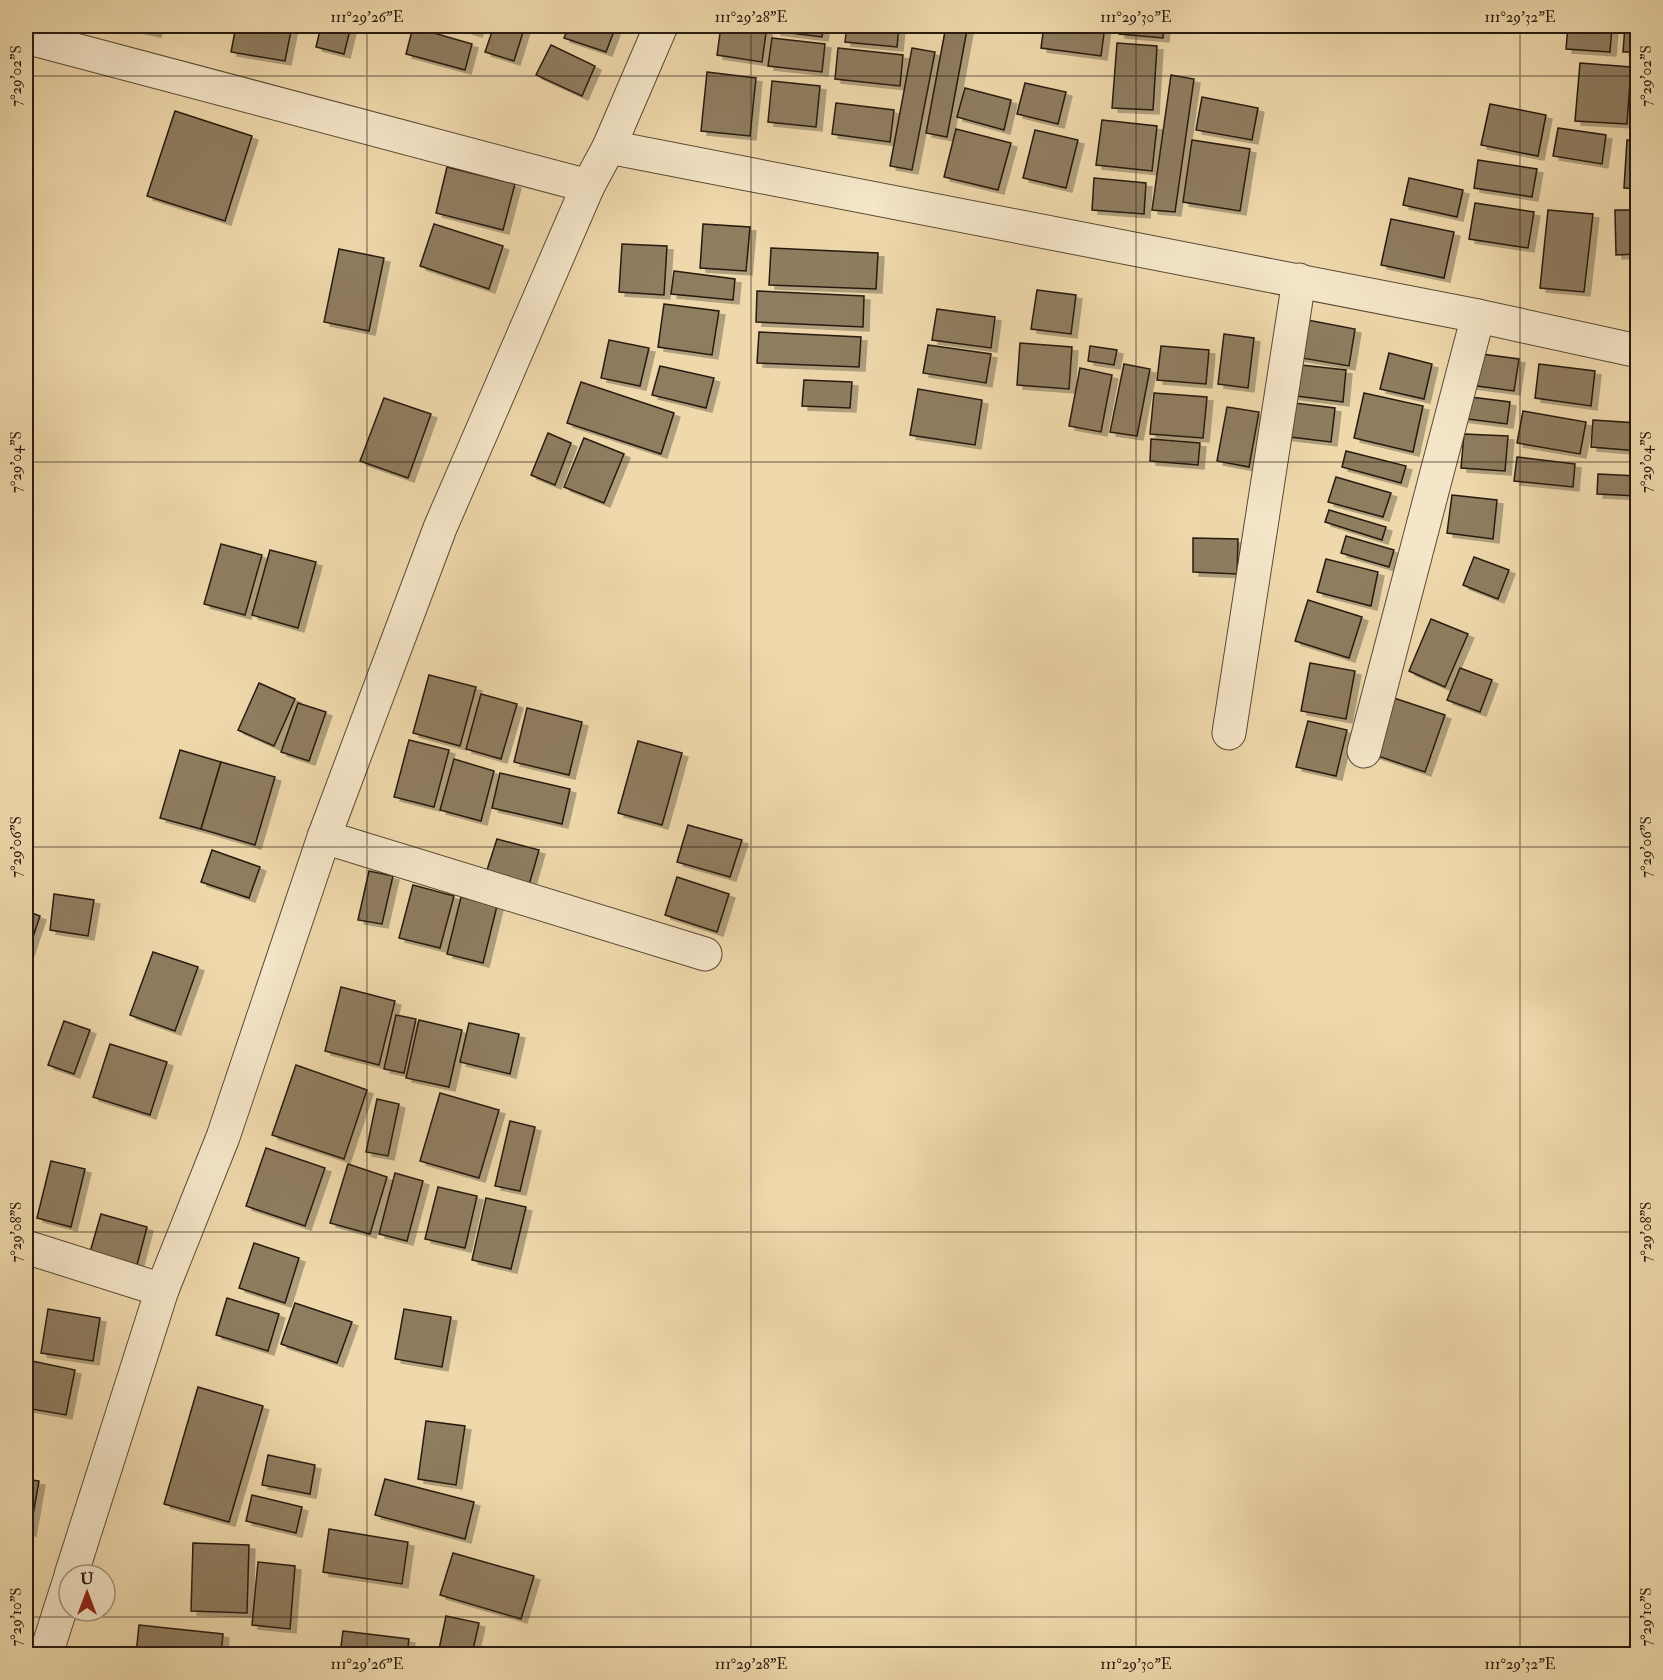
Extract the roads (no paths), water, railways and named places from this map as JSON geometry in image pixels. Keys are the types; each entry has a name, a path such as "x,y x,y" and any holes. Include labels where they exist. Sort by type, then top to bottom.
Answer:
{"street":[{"path":"75,1563 162,1290 222,1137 324,837 440,528 588,186 609,147 661,26"},
{"path":"26,37 588,186"},
{"path":"609,147 1299,280 1638,351"},
{"path":"1229,733 1299,280"},
{"path":"1364,751 1479,316"},
{"path":"324,837 705,954"},
{"path":"26,1247 162,1290"},
{"path":"46,1654 57,1620"}]}
